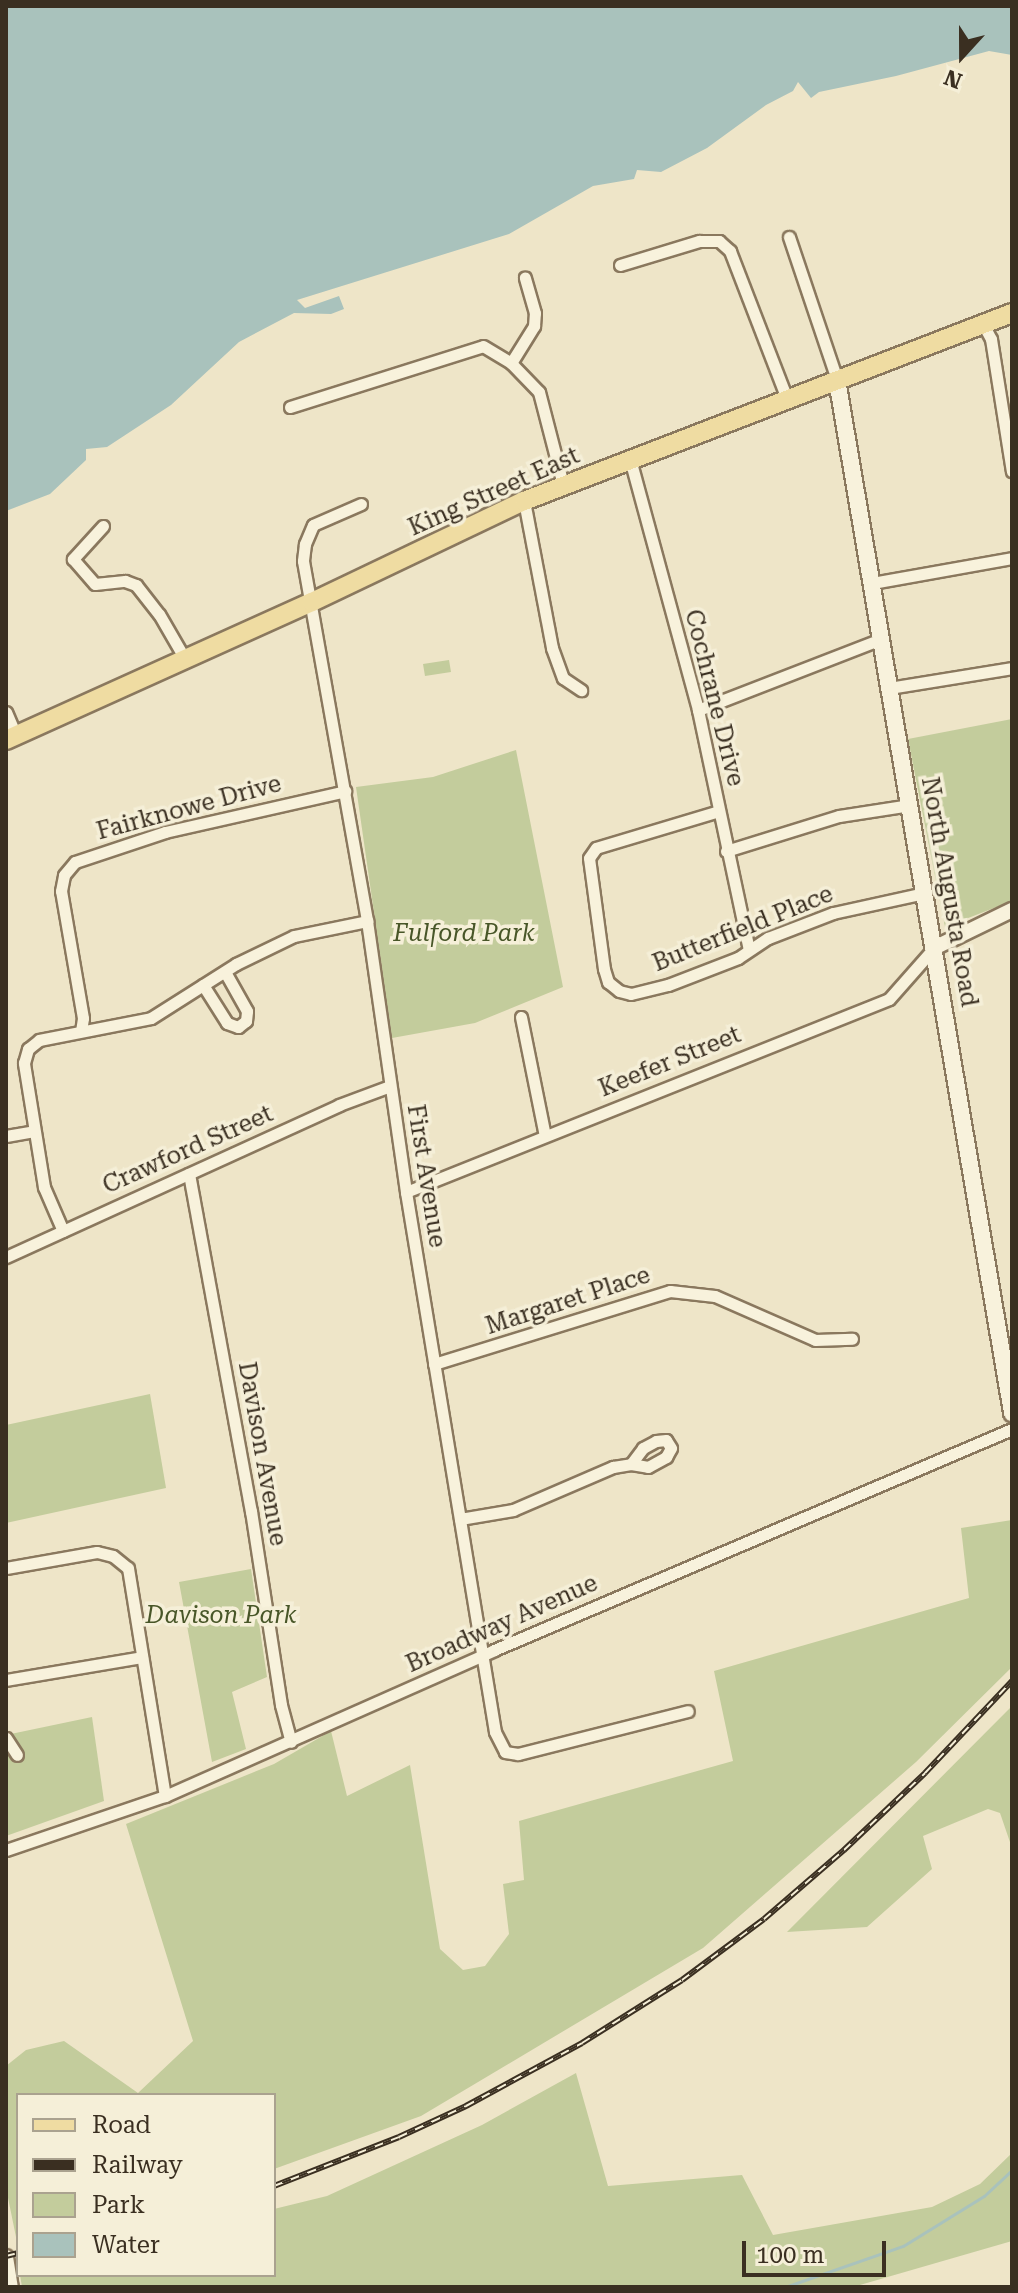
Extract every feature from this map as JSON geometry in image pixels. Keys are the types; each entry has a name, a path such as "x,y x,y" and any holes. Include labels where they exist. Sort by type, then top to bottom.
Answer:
{"main road":[{"name":"King Street East","path":"11,737 312,602 524,501 1012,313"},
{"name":"North Augusta Road","path":"837,380 1012,1413"}],"street":[{"path":"789,237 837,380"},
{"path":"620,265 699,241 719,241 730,251 787,399"},
{"path":"511,363 534,326 535,313 525,277"},
{"path":"983,324 991,339 1012,471"},
{"path":"290,407 483,346 511,363 539,392 563,485"},
{"name":"Cochrane Drive","path":"630,459 698,710 749,949"},
{"path":"524,501 552,648 563,678 581,690"},
{"name":"First Avenue","path":"361,504 313,525 305,544 303,561 367,921 406,1192 495,1732 506,1753 518,1754 688,1711"},
{"path":"103,526 73,559 95,584 125,581 136,585 159,614 185,659"},
{"path":"872,583 1012,558"},
{"path":"698,710 881,639"},
{"path":"889,688 1012,668"},
{"path":"6,712 11,737"},
{"name":"Fairknowe Drive","path":"81,1031 83,1018 61,891 64,875 75,862 165,832 345,791"},
{"path":"726,851 839,816 910,805"},
{"name":"Butterfield Place","path":"719,811 596,848 589,858 608,982 631,994 668,985 738,958 749,949 833,913 924,893"},
{"path":"934,948 1012,910"},
{"path":"63,1231 44,1187 33,1131 24,1063 28,1049 39,1040 151,1018 225,972 294,936 367,921"},
{"name":"Keefer Street","path":"406,1192 498,1158 545,1136 889,999 934,948"},
{"path":"203,985 227,1023 238,1027 246,1021 247,1011 225,972"},
{"path":"521,1017 545,1136"},
{"name":"Crawford Street","path":"6,1257 339,1105 390,1086"},
{"path":"6,1136 33,1131"},
{"name":"Davison Avenue","path":"189,1174 251,1511 281,1705 291,1742"},
{"name":"Margaret Place","path":"434,1364 670,1291 715,1296 815,1340 852,1339"},
{"name":"Broadway Avenue","path":"6,1850 165,1796 482,1655 1012,1429"},
{"path":"460,1519 513,1510 613,1467 631,1464"},
{"path":"6,1568 97,1552 113,1556 128,1568 165,1796"},
{"path":"6,1680 142,1657"},
{"path":"6,1738 17,1755"},
{"path":"6,2257 11,2287"}],"green space":[{"path":"449,660 451,672 425,676 423,664"},
{"path":"1012,719 1012,901 945,927 908,739"},
{"name":"Fulford Park","path":"516,750 563,987 475,1023 392,1038 356,787 433,777"},
{"path":"150,1394 166,1488 6,1523 6,1425"},
{"path":"1012,1520 1012,1667 916,1762 703,1948 421,2116 276,2168 276,2093 138,2093 193,2041 126,1824 274,1764 331,1731 347,1796 410,1765 440,1949 463,1970 485,1966 509,1934 503,1884 524,1880 519,1821 733,1761 714,1671 969,1598 961,1528"},
{"name":"Davison Park","path":"251,1569 267,1677 232,1692 246,1749 212,1762 179,1582"},
{"path":"1012,1706 1012,1848 1000,1813 988,1809 923,1836 932,1869 867,1927 787,1932"},
{"path":"92,1717 104,1801 6,1836 6,1735"},
{"path":"64,2041 138,2093 16,2093 16,2237 6,2188 6,2066 26,2050"},
{"path":"576,2073 608,2186 742,2175 773,2235 932,2207 980,2184 1012,2153 1012,2241 853,2287 22,2287 20,2277 276,2277 276,2209 327,2196 482,2125"}],"water":[{"path":"6,6 1012,6 1012,55 989,51 896,76 819,92 811,98 798,82 793,91 766,105 707,148 661,172 637,170 634,179 593,186 509,234 297,300 305,308 339,296 344,309 331,314 294,313 239,342 171,405 107,447 86,449 86,460 50,494 6,511"}],"waterway":[{"path":"785,2287 903,2246 984,2196 1012,2170"}],"railway":[{"path":"276,2185 399,2137 466,2106 582,2043 682,1980 764,1919 844,1850 925,1773 1012,1681"},
{"path":"6,2256 16,2254"}]}
